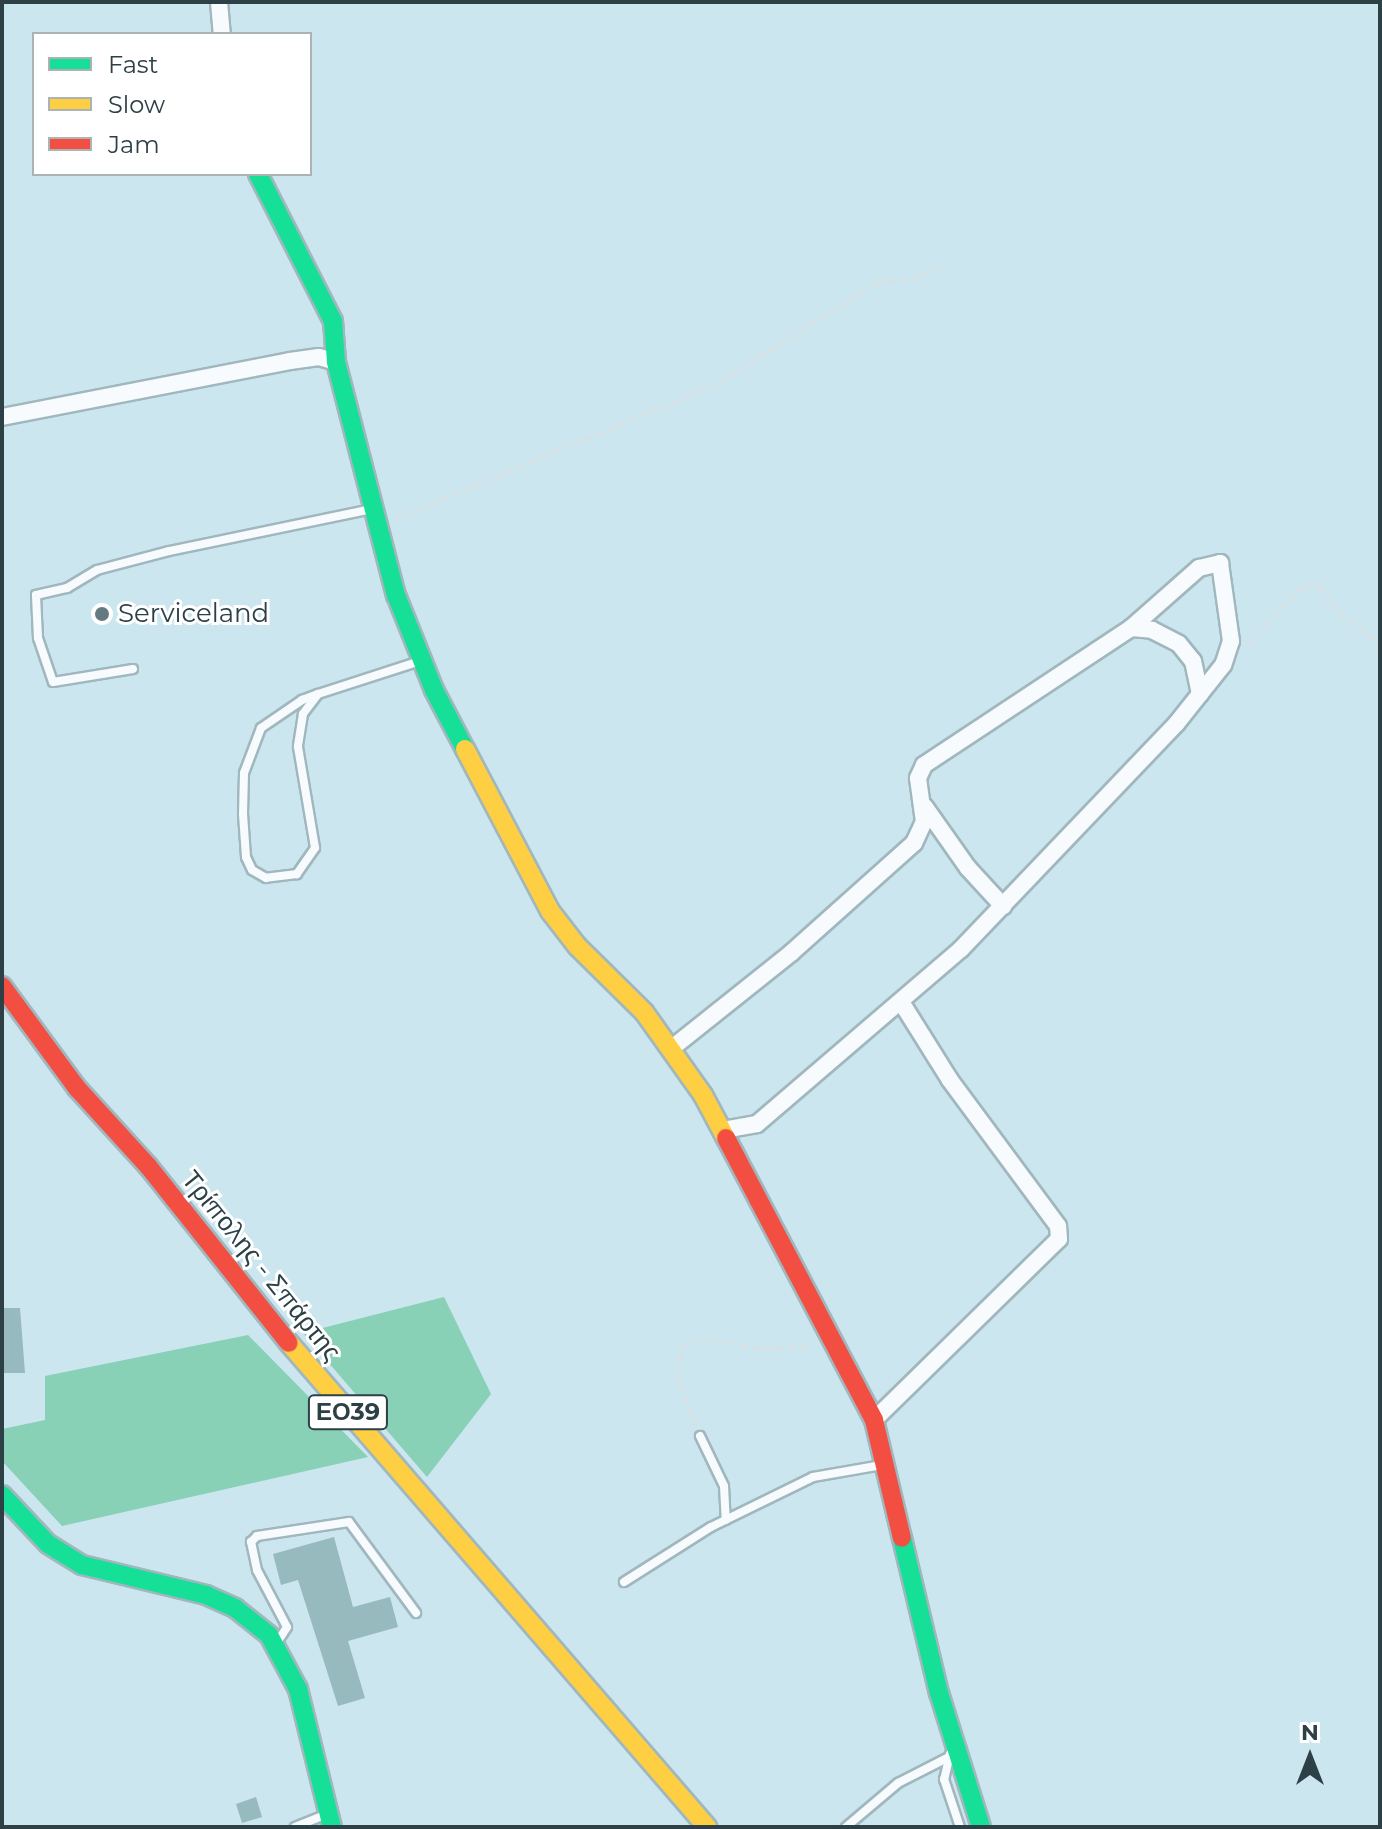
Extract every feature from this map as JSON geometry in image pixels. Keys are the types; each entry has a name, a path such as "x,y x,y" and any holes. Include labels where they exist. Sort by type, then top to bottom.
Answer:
{"street":[{"path":"219,2 222,32"},
{"path":"259,176 333,321 336,362 346,386 375,517 421,661 525,872 550,911 672,1048 722,1130 837,1344 874,1420 953,1738 981,1827"},
{"path":"2,417 290,361 319,357 336,362"},
{"path":"672,1048 896,863 921,834 924,805 918,778 924,765 1131,628 1199,568 1220,563 1231,641 1223,665 1200,694 1003,906 901,1002 757,1124 722,1130"},
{"path":"1131,628 1152,630 1179,644 1193,661 1200,694"},
{"path":"924,805 960,858 1003,906"},
{"name":"Τρίπολης - Σπάρτης","path":"2,986 77,1088 148,1166 319,1380 707,1827"},
{"path":"874,1420 1059,1239 1058,1226 950,1080 901,1002"},
{"path":"2,1495 32,1530 72,1560 108,1574 206,1595 251,1620 276,1644 298,1689 331,1823"}],"lane":[{"path":"133,669 53,682 38,638 36,595 67,588 97,570 169,551 375,517"},
{"path":"318,694 303,714 298,747 315,848 297,874 266,878 252,870 246,857 243,814 248,756 269,718 318,694 421,661"},
{"path":"700,1436 724,1486 726,1520"},
{"path":"624,1582 726,1520 813,1477 883,1464"},
{"path":"276,1644 287,1627 257,1570 251,1542 257,1536 349,1522 416,1613"},
{"path":"953,1738 944,1779 960,1827"},
{"path":"846,1827 898,1783 949,1757"},
{"path":"295,1827 331,1823"}],"path":[{"path":"375,517 718,383 876,283 912,278 948,264"},
{"path":"1223,665 1292,595 1310,585 1323,587 1339,612 1380,644"},
{"path":"700,1436 677,1371 683,1345 698,1338 764,1349 837,1344"}],"green space":[{"path":"444,1297 491,1394 427,1477 303,1333"},
{"path":"248,1335 368,1457 62,1526 2,1461 2,1429 45,1420 45,1376"}],"building":[{"path":"2,1308 20,1308 25,1373 2,1373"},
{"path":"334,1537 353,1607 390,1597 398,1627 348,1641 365,1698 338,1706 298,1580 281,1585 273,1554"},
{"path":"256,1797 262,1817 242,1823 236,1804"}],"traffic: fast":[{"path":"259,176 333,321 336,362 396,595 434,690 465,749"},
{"path":"2,1495 48,1544 82,1565 206,1595 235,1608 269,1635 298,1689 332,1827"},
{"path":"902,1538 939,1693 981,1827"}],"traffic: slow":[{"path":"465,749 550,911 577,946 644,1012 703,1095 726,1138"},
{"path":"289,1343 707,1827"}],"traffic: jam":[{"path":"2,986 77,1088 148,1166 289,1343"},
{"path":"726,1138 874,1420 902,1538"}],"place":[{"name":"Serviceland","path":"102,614"}]}
